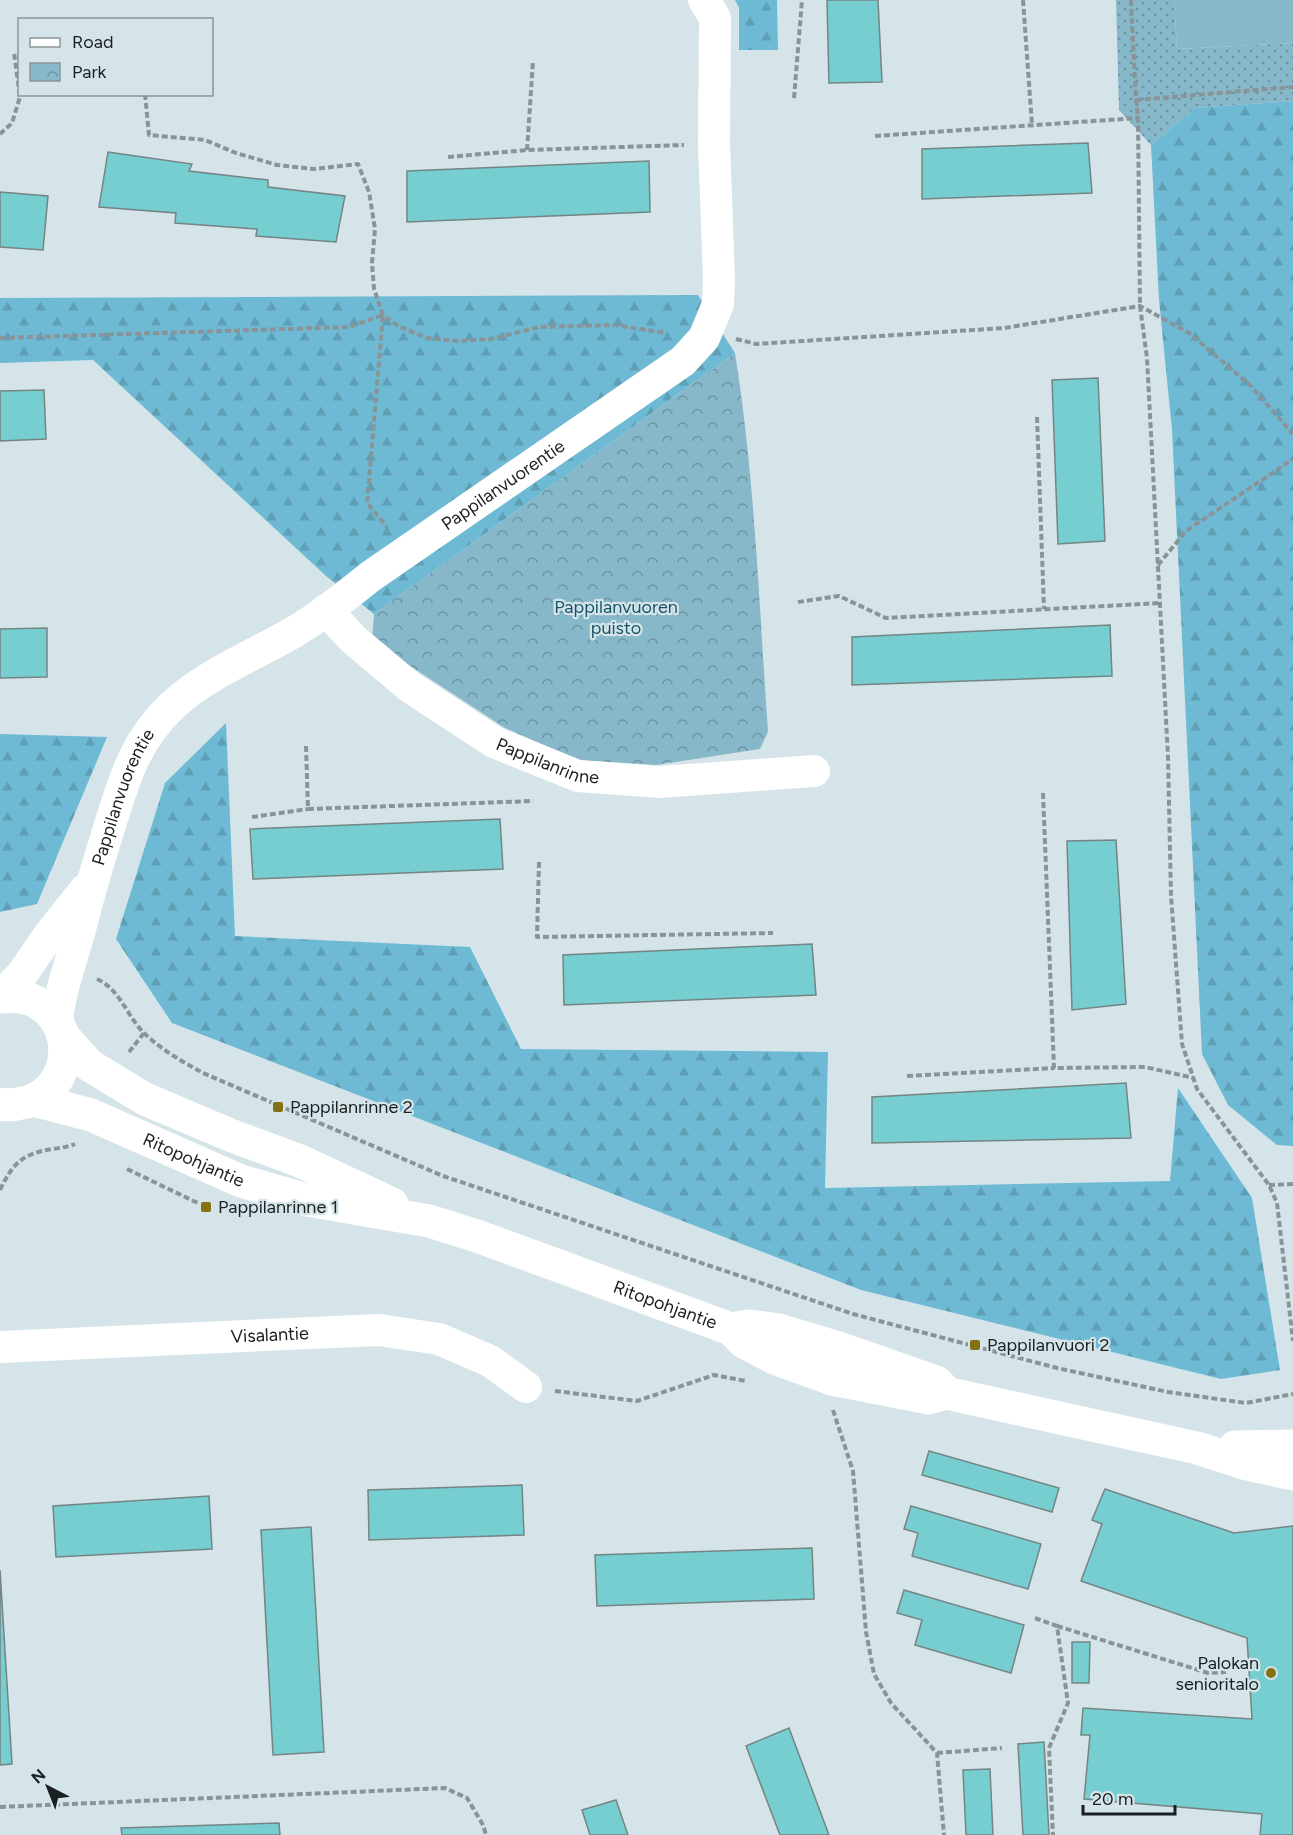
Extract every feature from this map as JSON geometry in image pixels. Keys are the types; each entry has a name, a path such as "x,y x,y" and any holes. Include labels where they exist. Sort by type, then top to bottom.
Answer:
{"main road":[{"name":"Ritopohjantie","path":"0,997 16,996 35,1001 46,1009 89,1065 145,1099 328,1173 429,1221"},
{"path":"13,1108 47,1093 55,1084 63,1069 66,1053 60,1028"},
{"name":"Ritopohjantie","path":"13,1108 91,1116 241,1180 307,1200 429,1221 477,1236 731,1329 744,1342 774,1358 837,1364 929,1398 946,1393 1197,1448 1247,1464 1293,1474"},
{"name":"Ritopohjantie","path":"1197,1448 1293,1446"}],"street":[{"name":"Pappilanvuorentie","path":"60,1028 59,1000 92,882 128,768 144,738 157,721 175,703 210,678 296,631 683,361 704,338 718,304 719,279 714,144 715,18 704,0"},
{"name":"Pappilanrinne","path":"326,610 353,639 410,687 494,742 578,776 660,782 814,771"},
{"name":"Pappilanvuorentie","path":"0,997 21,976 92,882"},
{"name":"Visalantie","path":"0,1347 379,1329 439,1340 490,1361 526,1387"}],"path":[{"path":"794,98 802,0"},
{"path":"1023,0 1032,125"},
{"path":"1131,0 1138,118 1140,306 1147,358 1168,757 1171,896 1182,1044 1197,1089 1269,1185 1277,1203 1293,1341"},
{"path":"14,52 18,82"},
{"path":"527,150 533,61"},
{"path":"1136,100 1293,87"},
{"path":"0,134 12,123 20,96"},
{"path":"145,96 149,135 205,140 277,165 314,168 358,164 369,192 375,229 372,263 374,289 383,315 367,503 389,529 405,554"},
{"path":"875,136 1138,118"},
{"path":"448,158 527,150 714,144"},
{"path":"756,344 1004,328 1140,306 1190,333 1251,386 1293,434"},
{"path":"0,338 349,327 383,315"},
{"path":"383,315 398,326 427,338 458,341 491,339 539,327 615,325 704,338"},
{"path":"1037,417 1044,609"},
{"path":"1157,565 1186,531 1293,459"},
{"path":"798,602 839,596 886,618 1160,603"},
{"path":"306,746 308,809"},
{"path":"1043,793 1054,1068"},
{"path":"252,817 308,809 532,801"},
{"path":"539,862 537,937 773,933"},
{"path":"95,978 104,982 121,999 144,1033 175,1057 203,1073 443,1176 853,1314 1057,1368 1168,1392 1246,1402 1293,1394"},
{"path":"907,1076 1054,1068 1145,1067 1194,1078"},
{"path":"0,1190 20,1159 34,1152 75,1144 85,1149"},
{"path":"126,1168 206,1207"},
{"path":"1269,1185 1293,1184"},
{"path":"853,1314 829,1397 853,1472 866,1632 874,1674 891,1703 937,1753 944,1835"},
{"path":"526,1387 637,1401 714,1375 749,1382"},
{"path":"1035,1618 1208,1673 1226,1671"},
{"path":"1053,1835 1049,1748 1068,1703 1057,1626"},
{"path":"937,1753 1002,1748"},
{"path":"0,1807 445,1788 467,1798 483,1825 486,1835"}],"green space":[{"path":"735,0 777,0 778,50 739,50 739,8"},
{"path":"1116,0 1174,0 1177,49 1293,43 1293,101 1195,108 1151,145 1119,110"},
{"path":"1174,0 1293,0 1293,43 1177,49"},
{"path":"1293,101 1293,1146 1277,1145 1228,1105 1202,1054 1172,430 1159,300 1151,145 1195,108"},
{"path":"698,295 735,353 374,614 326,576 93,360 0,363 0,298"},
{"name":"Pappilanvuoren puisto","path":"735,353 752,495 768,732 760,749 656,765 578,760 505,728 372,641 374,614"},
{"path":"226,723 235,936 470,947 521,1049 828,1052 825,1188 1170,1181 1178,1088 1252,1198 1280,1370 1221,1379 861,1290 172,1023 116,939 165,783"},
{"path":"0,734 107,737 37,904 0,912"}],"building":[{"path":"827,0 878,0 882,82 829,83"},
{"path":"1088,143 1092,193 922,199 922,149"},
{"path":"108,152 192,164 189,171 268,180 268,187 345,196 336,242 256,236 257,229 175,223 176,213 99,207"},
{"path":"649,161 650,212 407,222 407,171"},
{"path":"0,192 48,196 43,250 0,247"},
{"path":"1098,378 1105,541 1058,544 1052,380"},
{"path":"44,390 46,439 0,441 0,391"},
{"path":"1110,625 1112,676 852,685 852,637"},
{"path":"47,628 47,677 0,678 0,629"},
{"path":"500,819 503,869 253,879 250,829"},
{"path":"1116,840 1126,1004 1072,1010 1067,841"},
{"path":"812,944 816,995 564,1005 563,955"},
{"path":"1126,1083 1131,1138 872,1143 872,1097"},
{"path":"929,1451 1059,1488 1052,1512 922,1475"},
{"path":"522,1485 524,1535 369,1540 368,1490"},
{"name":"Palokan senioritalo","path":"1105,1489 1234,1533 1293,1526 1293,1835 1260,1835 1262,1814 1084,1799 1090,1735 1081,1735 1083,1708 1252,1719 1247,1638 1081,1581 1102,1524 1092,1520"},
{"path":"209,1496 212,1549 56,1557 53,1506"},
{"path":"911,1506 1041,1544 1028,1589 912,1556 918,1533 904,1529"},
{"path":"311,1527 324,1752 273,1755 261,1530"},
{"path":"812,1548 814,1599 597,1606 595,1555"},
{"path":"0,1570 12,1764 0,1765"},
{"path":"904,1590 1024,1625 1011,1673 915,1645 922,1620 897,1613"},
{"path":"1072,1642 1090,1642 1089,1683 1072,1683"},
{"path":"789,1728 829,1835 780,1835 746,1746"},
{"path":"1044,1742 1049,1835 1023,1835 1018,1744"},
{"path":"990,1769 993,1835 966,1835 963,1770"},
{"path":"616,1800 628,1835 590,1835 582,1810"},
{"path":"279,1823 280,1835 122,1835 121,1828"}],"place":[{"name":"Pappilanrinne 2","path":"278,1107"},
{"name":"Pappilanrinne 1","path":"206,1207"},
{"name":"Pappilanvuori 2","path":"975,1345"},
{"name":"Palokan senioritalo","path":"1271,1673"}]}
